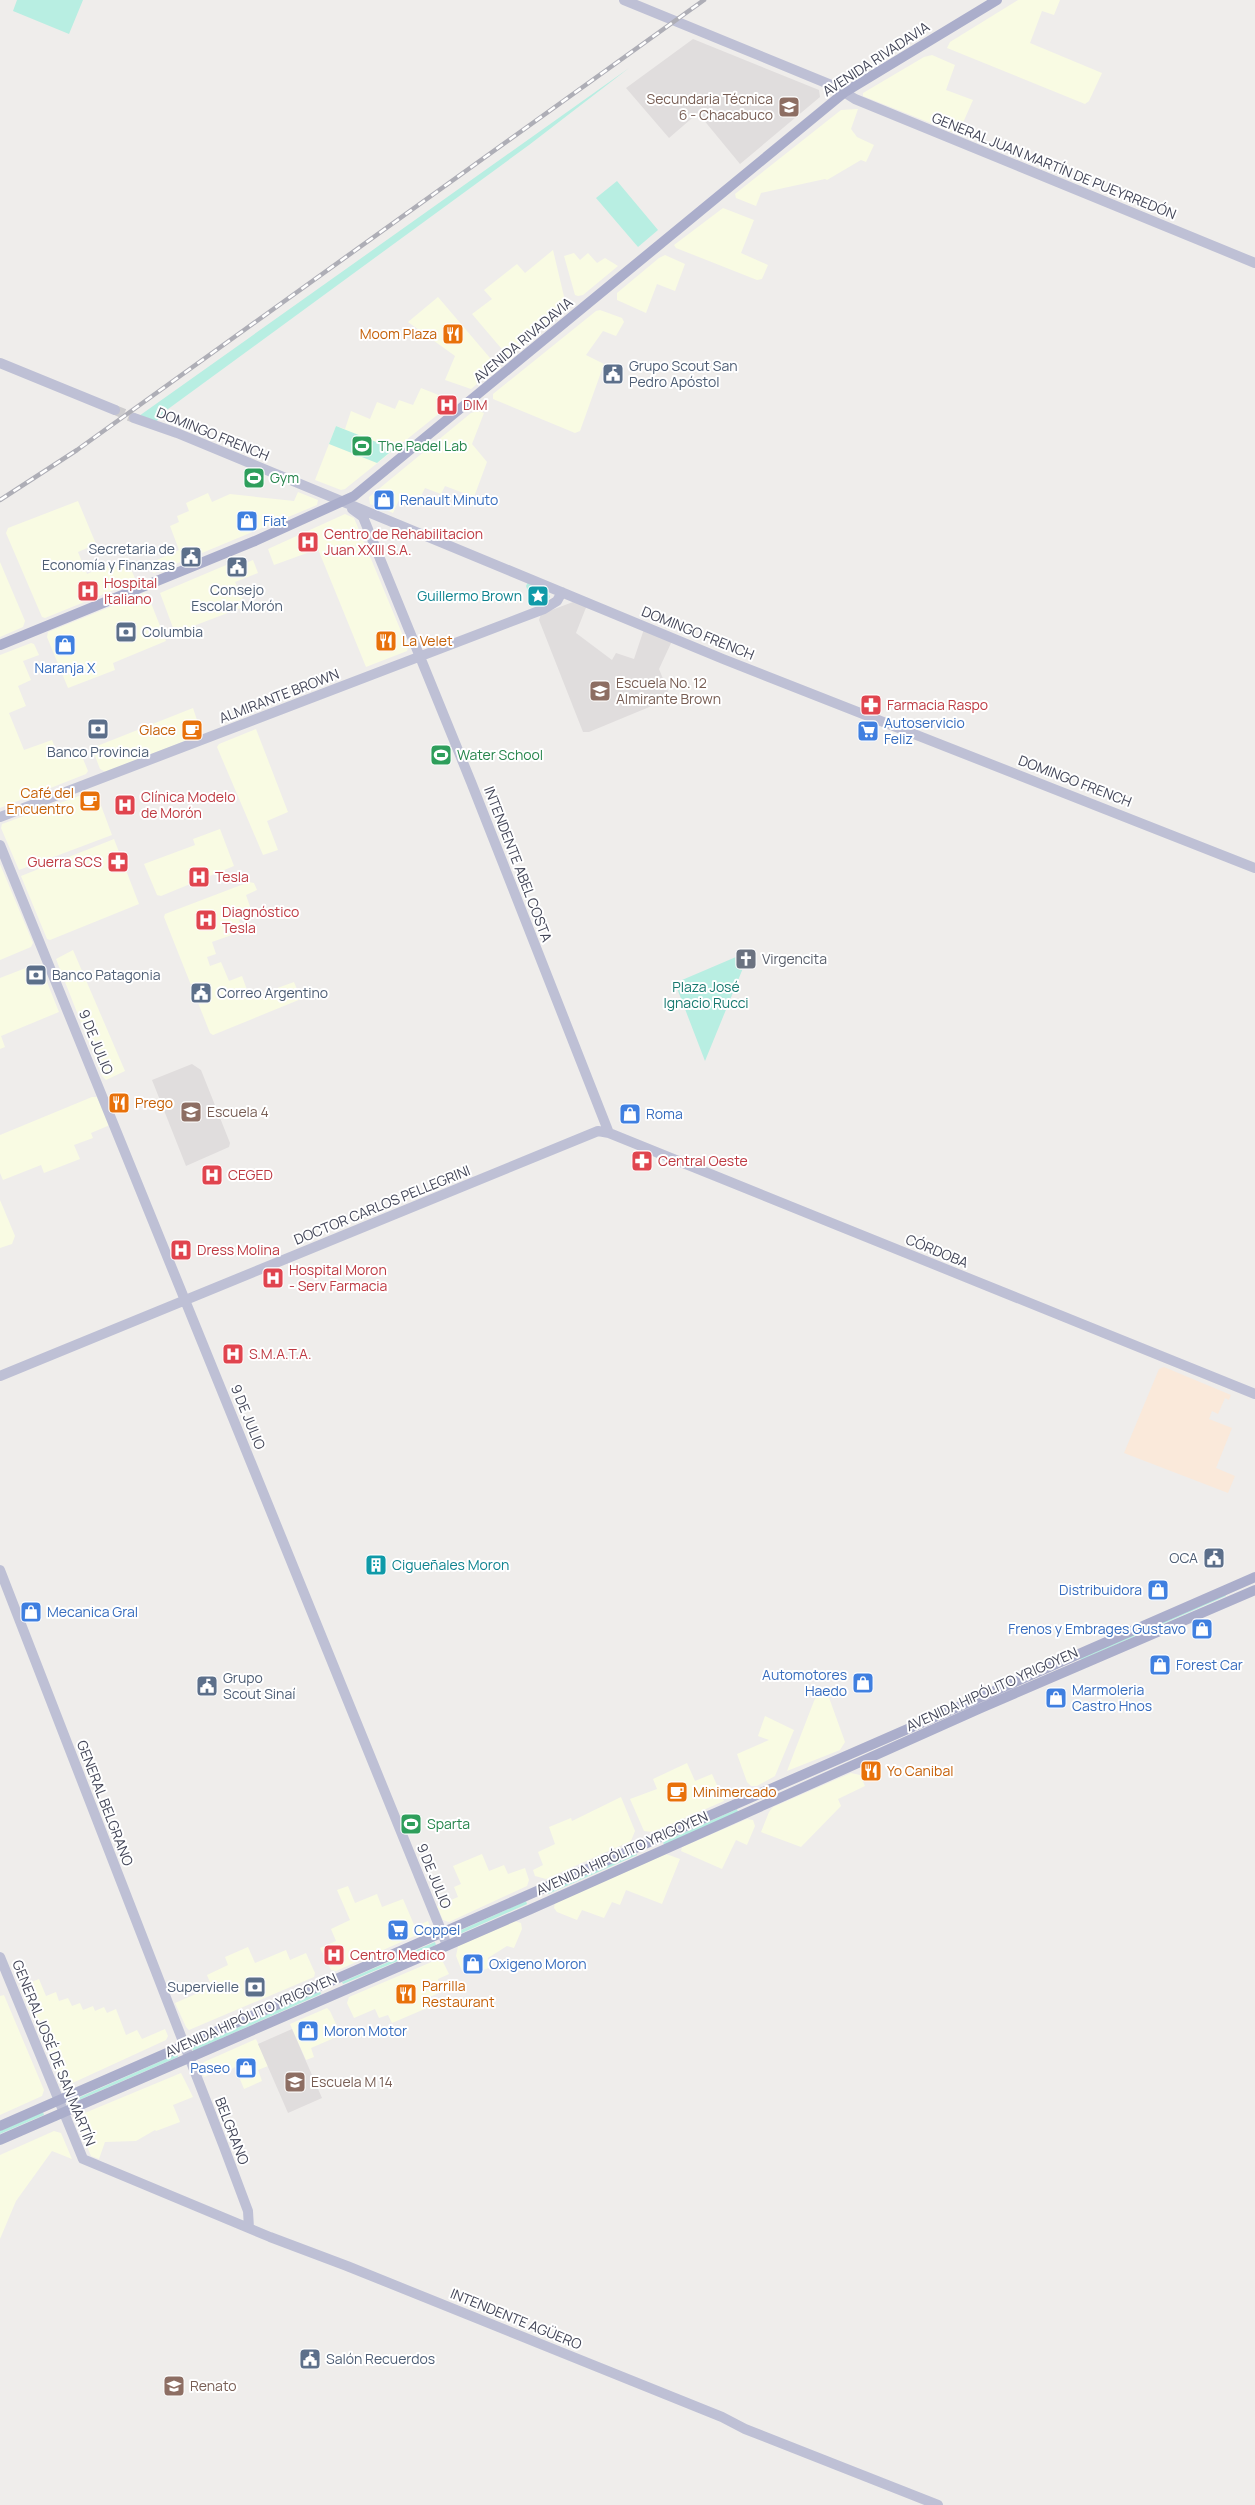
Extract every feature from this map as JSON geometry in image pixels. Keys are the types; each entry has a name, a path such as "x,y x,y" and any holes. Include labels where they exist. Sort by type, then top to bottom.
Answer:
{"main road":[{"name":"AVENIDA RIVADAVIA","path":"0,645 220,556 344,502 845,92 997,0"},
{"name":"AVENIDA HIPÓLITO YRIGOYEN","path":"0,2126 1255,1577"},
{"name":"AVENIDA HIPÓLITO YRIGOYEN","path":"0,2140 447,1945 981,1708 1255,1590"}],"street":[{"name":"GENERAL JUAN MARTÍN DE PUEYRREDÓN","path":"624,0 836,87 855,99 1255,263"},
{"path":"0,363 114,410"},
{"name":"DOMINGO FRENCH","path":"134,418 177,433 723,659 1255,868"},
{"name":"INTENDENTE ABEL COSTA","path":"344,502 363,517 421,657 609,1133"},
{"name":"ALMIRANTE BROWN","path":"0,817 544,609 557,601 562,592"},
{"name":"9 DE JULIO","path":"0,844 447,1945"},
{"name":"DOCTOR CARLOS PELLEGRINI","path":"0,1376 598,1131 609,1133"},
{"name":"CÓRDOBA","path":"609,1133 1255,1394"},
{"name":"GENERAL BELGRANO","path":"0,1570 184,2046"},
{"name":"GENERAL JOSÉ DE SAN MARTÍN","path":"0,1957 83,2159"},
{"name":"BELGRANO","path":"184,2046 248,2211 249,2228"},
{"name":"INTENDENTE AGÜERO","path":"83,2159 249,2228 544,2344 722,2417 745,2429 938,2505"}],"shaded area":[{"path":"1018,0 1060,0 1054,15 1042,11 1030,43 1102,73 1089,101 1085,104 947,48 950,42"},
{"path":"693,39 819,90 820,97 740,164 698,113 669,138 626,88"},
{"path":"932,55 955,65 946,90 973,100 958,134 863,96 863,93 924,57"},
{"path":"858,109 851,129 857,137 874,145 866,162 861,160 827,180 761,193 756,206 736,198 735,194 841,110"},
{"path":"723,208 754,220 741,253 768,265 762,279 757,280 676,248 674,245"},
{"path":"553,250 567,309 509,355 506,354 472,314 492,299 484,290 517,264 525,273"},
{"path":"574,253 580,260 588,253 597,263 605,258 618,266 583,295 578,296 575,295 564,256"},
{"path":"665,255 685,264 675,291 657,284 646,313 617,300 617,293"},
{"name":"Moom Plaza","path":"438,297 496,365 496,368 471,389 445,380 455,356 408,322"},
{"path":"600,310 622,318 624,322 616,336 603,331 586,355 604,364 580,431 575,433 493,399 493,394 596,311"},
{"path":"421,388 451,400 451,404 345,489 341,490 315,480 336,426 345,429 351,411 370,419 377,402 395,409 399,400 413,405"},
{"path":"478,411 484,413 472,444 487,462 474,497 445,486 441,494 425,488 417,504 400,498 393,513 370,504 369,497 471,413"},
{"path":"298,492 318,500 317,505 154,573 152,572 148,564 179,550 170,526 179,522 177,516 189,511 186,503 208,493 212,502 230,494 294,501"},
{"path":"78,501 96,544 78,552 87,574 126,557 136,581 45,618 42,617 6,533 8,528"},
{"path":"345,514 354,518 408,648 407,651 366,667 318,549 274,565 268,549"},
{"path":"238,560 241,565 253,560 258,573 235,582 246,606 175,633 160,593"},
{"path":"0,562 25,621 23,627 0,637"},
{"path":"145,593 149,598 166,641 113,663 115,670 68,688 47,637 48,632"},
{"path":"573,602 587,605 576,633 612,660 616,653 634,659 644,629 672,641 659,669 671,698 589,732 583,732 539,620 541,614"},
{"path":"31,643 34,644 39,655 23,661 31,680 18,686 26,706 9,713 24,750 52,740 59,757 79,749 88,771 86,774 0,808 0,655"},
{"path":"193,708 201,732 197,736 106,772 100,769 92,748"},
{"path":"256,729 288,812 267,821 278,850 263,855 217,747 219,744"},
{"path":"93,791 96,792 112,835 19,870 1,828 2,824"},
{"path":"220,829 234,866 161,896 157,895 144,864 195,845 193,839"},
{"path":"114,839 139,904 50,940 47,939 21,876"},
{"path":"0,864 33,943 31,947 0,960"},
{"path":"249,882 254,883 257,890 246,895 253,915 239,920 243,931 212,942 216,954 207,957 210,966 221,962 229,981 242,976 250,998 294,982 301,999 213,1035 210,1033 164,917 165,914"},
{"path":"73,950 125,1071 106,1080 102,1076 56,959"},
{"path":"36,964 41,967 59,1012 1,1036 5,1047 0,1049 0,978"},
{"name":"Escuela 4","path":"192,1064 201,1070 230,1143 229,1147 186,1166 152,1080"},
{"path":"92,1097 97,1097 110,1125 91,1133 93,1138 74,1145 80,1159 44,1173 41,1165 3,1180 0,1173 0,1135"},
{"path":"0,1200 15,1236 12,1244 0,1248"},
{"path":"1164,1367 1231,1395 1229,1400 1225,1398 1218,1414 1212,1411 1209,1419 1232,1428 1216,1468 1235,1476 1228,1493 1124,1453 1159,1369"},
{"path":"820,1691 827,1692 845,1742 840,1750 787,1771 814,1701"},
{"path":"765,1716 794,1730 775,1776 757,1786 751,1786 747,1782 737,1754 769,1740 758,1736"},
{"path":"687,1763 695,1781 712,1774 724,1801 653,1832 644,1831 630,1799 657,1789 653,1779"},
{"path":"851,1773 860,1775 865,1786 838,1799 841,1806 801,1847 761,1832 773,1807"},
{"path":"621,1797 635,1831 631,1841 546,1879 535,1876 533,1870 543,1865 538,1852 555,1844 549,1827 571,1818 572,1821"},
{"path":"747,1819 753,1820 755,1826 747,1845 736,1840 722,1869 681,1851 682,1847"},
{"path":"482,1854 489,1871 504,1865 508,1874 525,1868 529,1880 527,1886 449,1922 443,1920 437,1906 458,1897 454,1887 461,1884 453,1866"},
{"path":"666,1854 680,1859 662,1904 626,1890 620,1905 612,1902 604,1918 582,1910 577,1920 557,1912 554,1908 555,1903"},
{"path":"348,1886 355,1903 377,1894 382,1907 403,1899 415,1927 428,1921 430,1927 428,1930 336,1971 331,1970 320,1948 336,1941 331,1929 350,1920 337,1890"},
{"path":"515,1921 521,1923 522,1929 514,1948 507,1946 488,1958 491,1967 481,1971 478,1965 462,1971 456,1956 458,1946"},
{"path":"248,1947 255,1963 286,1950 290,1960 306,1953 315,1973 314,1977 189,2030 175,2003 212,1987 207,1975 228,1965 225,1957"},
{"path":"441,1958 449,1974 438,1979 443,1991 423,2000 427,2008 392,2023 388,2015 379,2018 375,2009 354,2018 347,2003 349,1997"},
{"path":"39,1979 46,1996 56,1992 59,2001 68,1998 72,2006 80,2003 83,2010 93,2006 95,2011 104,2007 107,2013 116,2009 126,2035 137,2030 142,2039 165,2029 168,2036 166,2040 66,2086 61,2083 21,1990 22,1986"},
{"path":"4,1995 44,2090 42,2096 0,2115 0,1996"},
{"path":"327,2008 341,2035 311,2048 314,2057 306,2060 290,2024"},
{"name":"Escuela M 14","path":"292,2029 322,2098 288,2113 258,2044"},
{"path":"256,2039 268,2066 258,2070 262,2081 244,2089 235,2067 230,2070 228,2067 204,2077 200,2068 204,2062"},
{"path":"181,2073 193,2097 173,2105 180,2122 155,2130 136,2141 105,2142 99,2159 91,2156 75,2117"},
{"path":"54,2131 61,2133 72,2159 52,2151 16,2201 0,2239 0,2155"}],"green space":[{"path":"17,0 83,0 69,34 13,11"},
{"path":"629,68 529,145 164,412 156,422 139,416"},
{"path":"617,181 658,230 638,247 596,198"},
{"name":"The Padel Lab","path":"336,426 394,449 377,463 329,444"},
{"path":"528,582 547,589 550,597 547,601 537,606 533,604 526,586"},
{"name":"Plaza José Ignacio Rucci","path":"750,951 705,1061 675,983"},
{"path":"1225,1594 1226,1596 1081,1660 1080,1658"},
{"path":"737,1809 738,1812 664,1845 663,1842"},
{"path":"636,1853 637,1855 548,1894 547,1892"},
{"path":"526,1901 527,1904 453,1937 452,1934"},
{"path":"435,1942 436,1945 343,1984 342,1982"},
{"path":"320,1991 321,1994 193,2051 192,2048"},
{"path":"177,2054 178,2057 72,2103 71,2101"},
{"path":"43,2112 44,2115 0,2134 0,2131"}],"tunnel":[{"path":"115,410 134,418"}],"railway":[{"path":"0,500 77,450 704,0"}],"place":[{"name":"Secundaria Técnica 6 - Chacabuco","path":"789,107"},
{"name":"Moom Plaza","path":"453,334"},
{"name":"Grupo Scout San Pedro Apóstol","path":"613,374"},
{"name":"DIM","path":"447,405"},
{"name":"The Padel Lab","path":"362,446"},
{"name":"Gym","path":"254,478"},
{"name":"Renault Minuto","path":"384,500"},
{"name":"Fiat","path":"247,521"},
{"name":"Centro de Rehabilitacion Juan XXIII S.A.","path":"308,542"},
{"name":"Secretaria de Economía y Finanzas","path":"191,557"},
{"name":"Consejo Escolar Morón","path":"237,567"},
{"name":"Hospital Italiano","path":"88,591"},
{"name":"Guillermo Brown","path":"538,596"},
{"name":"Columbia","path":"126,632"},
{"name":"La Velet","path":"386,641"},
{"name":"Naranja X","path":"65,645"},
{"name":"Escuela No. 12 Almirante Brown","path":"600,691"},
{"name":"Farmacia Raspo","path":"871,705"},
{"name":"Banco Provincia","path":"98,729"},
{"name":"Glace","path":"192,730"},
{"name":"Autoservicio Feliz","path":"868,731"},
{"name":"Water School","path":"441,755"},
{"name":"Café del Encuentro","path":"90,801"},
{"name":"Clínica Modelo de Morón","path":"125,805"},
{"name":"Guerra SCS","path":"118,862"},
{"name":"Tesla","path":"199,877"},
{"name":"Diagnóstico Tesla","path":"206,920"},
{"name":"Virgencita","path":"746,959"},
{"name":"Banco Patagonia","path":"36,975"},
{"name":"Correo Argentino","path":"201,993"},
{"name":"Prego","path":"119,1103"},
{"name":"Escuela 4","path":"191,1112"},
{"name":"Roma","path":"630,1114"},
{"name":"Central Oeste","path":"642,1161"},
{"name":"CEGED","path":"212,1175"},
{"name":"Dress Molina","path":"181,1250"},
{"name":"Hospital Moron - Serv Farmacia","path":"273,1278"},
{"name":"S.M.A.T.A.","path":"233,1354"},
{"name":"OCA","path":"1214,1558"},
{"name":"Cigueñales Moron","path":"376,1565"},
{"name":"Distribuidora","path":"1158,1590"},
{"name":"Mecanica Gral","path":"31,1612"},
{"name":"Frenos y Embrages Gustavo","path":"1202,1629"},
{"name":"Forest Car","path":"1160,1665"},
{"name":"Automotores Haedo","path":"863,1683"},
{"name":"Grupo Scout Sinaí","path":"207,1686"},
{"name":"Marmoleria Castro Hnos","path":"1056,1698"},
{"name":"Yo Canibal","path":"871,1771"},
{"name":"Minimercado","path":"677,1792"},
{"name":"Sparta","path":"411,1824"},
{"name":"Coppel","path":"398,1930"},
{"name":"Centro Medico","path":"334,1955"},
{"name":"Oxigeno Moron","path":"473,1964"},
{"name":"Supervielle","path":"255,1987"},
{"name":"Parrilla Restaurant","path":"406,1994"},
{"name":"Moron Motor","path":"308,2031"},
{"name":"Paseo","path":"246,2068"},
{"name":"Escuela M 14","path":"295,2082"},
{"name":"Salón Recuerdos","path":"310,2359"},
{"name":"Renato","path":"174,2386"}]}
